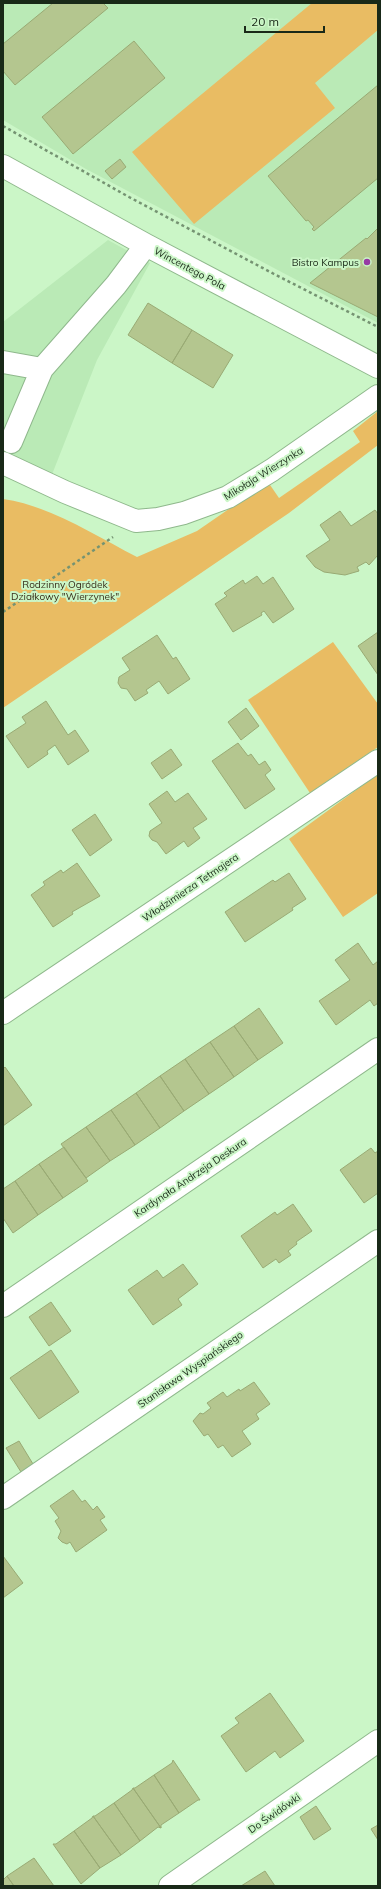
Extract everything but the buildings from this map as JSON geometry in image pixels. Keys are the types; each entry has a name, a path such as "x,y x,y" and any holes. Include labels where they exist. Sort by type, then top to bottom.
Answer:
{"street":[{"name":"Wincentego Pola","path":"3,166 378,367"},
{"path":"11,442 42,369 116,285 146,244"},
{"path":"3,362 42,369"},
{"name":"Mikołaja Wierzynka","path":"136,522 184,513 228,497 272,470 378,396"},
{"path":"3,464 136,522"},
{"name":"Włodzimierza Tetmajera","path":"3,1013 378,762"},
{"name":"Kardynała Andrzeja Deskura","path":"3,1306 378,1049"},
{"name":"Stanisława Wyspiańskiego","path":"3,1498 378,1241"},
{"name":"Do Świdówki","path":"170,1886 378,1741"}],"path":[{"path":"3,126 136,201 378,327"},
{"path":"3,612 136,522"}],"shaded area":[{"path":"3,3 378,3 378,323 86,169 3,120"},
{"path":"108,240 150,263 97,360 51,477 3,454 3,322"}],"green space":[{"path":"312,3 378,3 378,30 315,83 335,108 194,224 132,152"},
{"name":"Rodzinny Ogródek Działkowy \"Wierzynek\"","path":"378,411 378,445 289,513 3,708 3,499 38,508 72,522 137,557 197,531 268,482 279,498 360,442 353,431"},
{"path":"333,642 378,704 378,747 310,793 248,700"},
{"path":"378,774 378,893 343,917 289,839"}],"place":[{"name":"Bistro Kampus","path":"367,262"}]}
